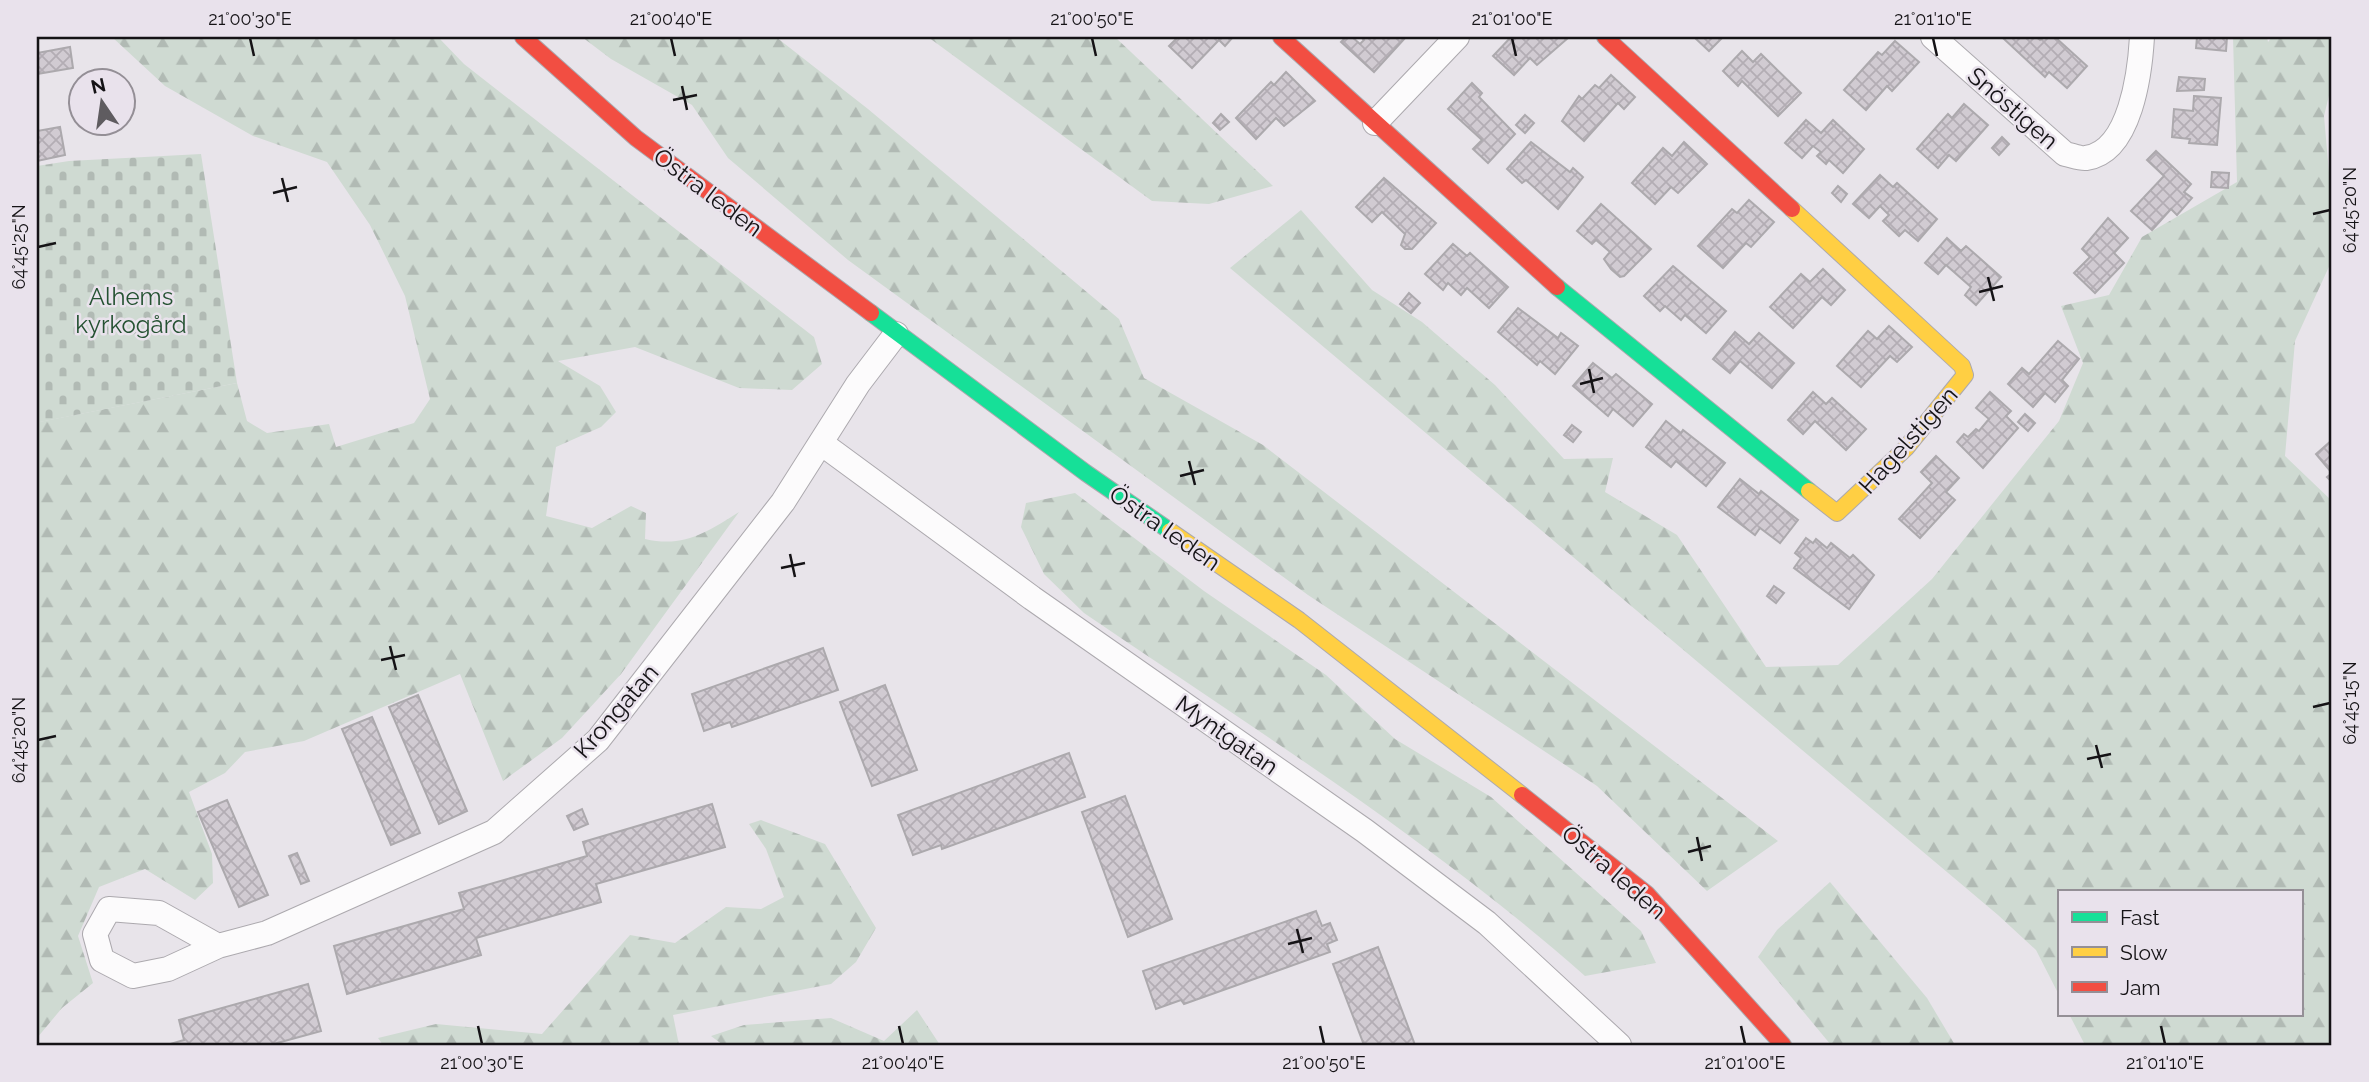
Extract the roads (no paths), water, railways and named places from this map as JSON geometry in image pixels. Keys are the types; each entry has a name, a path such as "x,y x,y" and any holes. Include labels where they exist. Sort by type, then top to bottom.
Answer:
{"street":[{"name":"Östra leden","path":"523,37 636,138 1086,474 1299,620 1647,894 1783,1045"},
{"path":"1281,37 1375,123 1457,37"},
{"name":"Hagelstigen","path":"1375,123 1596,321 1837,513 1881,477 1937,412 1965,375 1962,366 1605,37"},
{"name":"Snöstigen","path":"1933,37 2055,147 2065,154 2087,158 2106,147 2127,124 2143,37"},
{"name":"Krongatan","path":"218,946 267,933 494,832 598,740 783,502 858,384 897,334"},
{"name":"Myntgatan","path":"821,443 1476,914 1619,1045"}],"park label":[{"name":"Alhems kyrkogård","path":"131,310"}]}
